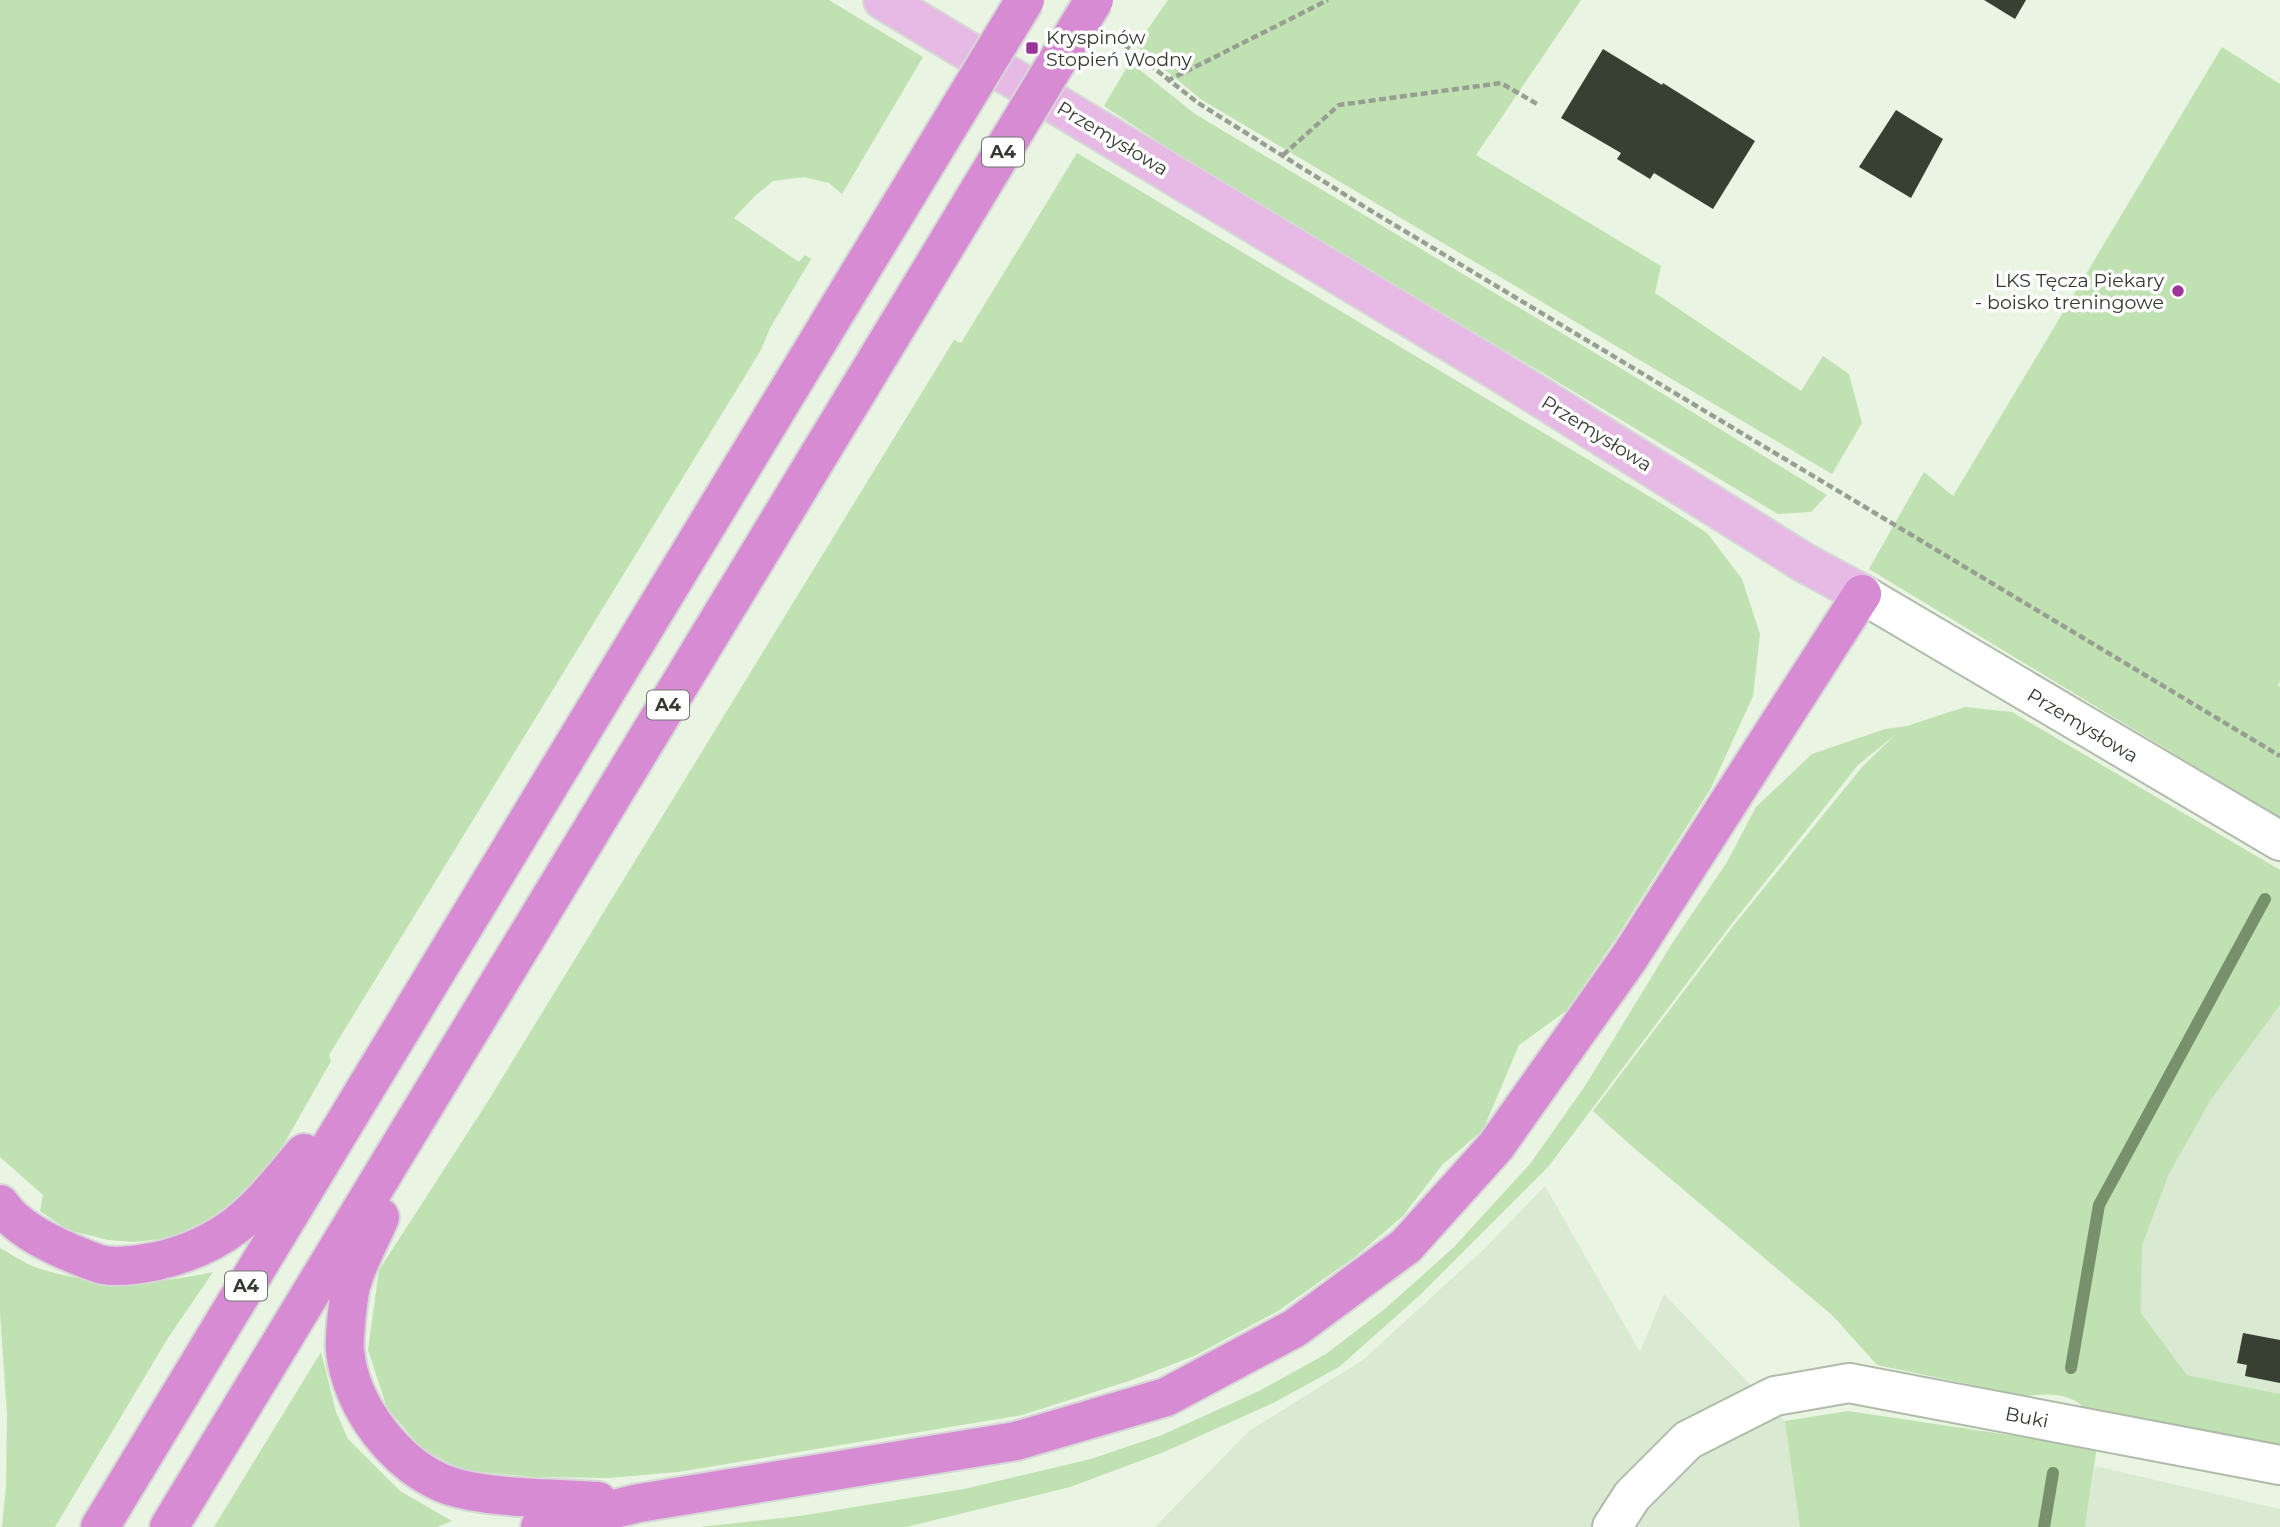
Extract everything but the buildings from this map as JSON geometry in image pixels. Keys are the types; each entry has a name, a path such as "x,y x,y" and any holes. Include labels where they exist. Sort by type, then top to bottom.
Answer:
{"highway":[{"name":"A4","path":"100,1527 1025,0"},
{"name":"A4","path":"169,1527 911,303 1101,17"},
{"path":"540,1527 639,1503 1016,1441 1166,1397 1295,1328 1318,1312 1406,1246 1496,1146 1629,958 1862,594"},
{"path":"0,1204 8,1214 45,1242 104,1265 146,1263 181,1255 214,1242 235,1228 263,1202 391,1046"},
{"path":"425,1106 352,1286 345,1350 356,1394 373,1425 392,1448 414,1467 450,1486 488,1493 639,1503"}],"main road":[{"name":"Przemysłowa","path":"883,0 1500,372 1804,562 1862,594"}],"street":[{"name":"Przemysłowa","path":"1862,594 2280,841"},
{"name":"Buki","path":"1612,1527 1632,1496 1688,1440 1775,1396 1849,1383 2280,1465"}],"path":[{"path":"1167,81 1328,0"},
{"path":"1101,17 1167,81 1198,103 1380,217 2280,757"},
{"path":"1283,155 1339,105 1501,83 1537,104"}],"shaded area":[{"path":"2280,1005 2280,1394 2187,1375 2141,1313 2142,1246 2168,1176 2210,1101"},
{"path":"1545,1186 1640,1352 1664,1294 1785,1421 1801,1527 1155,1527 1249,1431 1363,1360 1482,1251"},
{"path":"2095,1466 2280,1509 2280,1527 2085,1527"}],"green space":[{"path":"0,0 829,0 923,57 842,194 829,183 804,177 773,181 734,218 799,262 805,255 811,259 770,328 761,350 329,1055 331,1061 267,1174 225,1214 185,1236 135,1242 108,1240 68,1230 40,1211 43,1195 0,1157"},
{"path":"1168,0 1581,0 1476,155 1661,266 1655,293 1801,391 1823,356 1849,374 1862,423 1832,474 1202,100 1136,46"},
{"name":"LKS Tęcza Piekary - boisko treningowe","path":"2222,47 2280,84 2280,818 1869,569 1924,472 1953,496"},
{"path":"1130,62 1195,114 1637,378 1827,495 1811,512 1778,514 1177,154 1104,106"},
{"path":"1077,153 1707,533 1742,579 1760,634 1753,696 1711,788 1615,940 1566,1011 1519,1045 1483,1130 1442,1165 1403,1216 1355,1257 1278,1311 1194,1356 1132,1380 1022,1415 678,1472 608,1478 534,1477 470,1471 456,1467 421,1448 387,1408 368,1350 379,1270 485,1106 954,340 961,343"},
{"path":"1965,707 2012,712 2280,870 2280,1005 2210,1101 2168,1176 2142,1246 2141,1313 2187,1375 2280,1394 2280,1452 2087,1410 2067,1397 2026,1396 1877,1365 1833,1316 1593,1111 1734,925 1862,767 1895,735 1858,765 1730,926 1548,1167 1420,1295 1339,1367 1273,1403 1164,1452 1070,1487 906,1527 700,1527 800,1516 964,1489 1091,1459 1162,1435 1259,1391 1326,1354 1386,1308 1454,1247 1530,1164 1585,1086 1673,942 1727,862 1756,807 1812,754 1885,729 1907,726"},
{"path":"0,1248 38,1268 65,1276 107,1282 150,1282 213,1272 168,1338 55,1527 2,1527 6,1486 7,1415 0,1312"},
{"path":"321,1352 336,1412 348,1439 400,1491 452,1521 437,1527 214,1527"},
{"path":"1848,1411 2097,1446 2085,1527 1800,1527 1785,1421"}],"waterway":[{"path":"2071,1368 2099,1205 2265,899"},
{"path":"2044,1527 2053,1473"}],"place":[{"name":"Kryspinów Stopień Wodny","path":"1032,48"},
{"name":"LKS Tęcza Piekary - boisko treningowe","path":"2178,291"}]}
